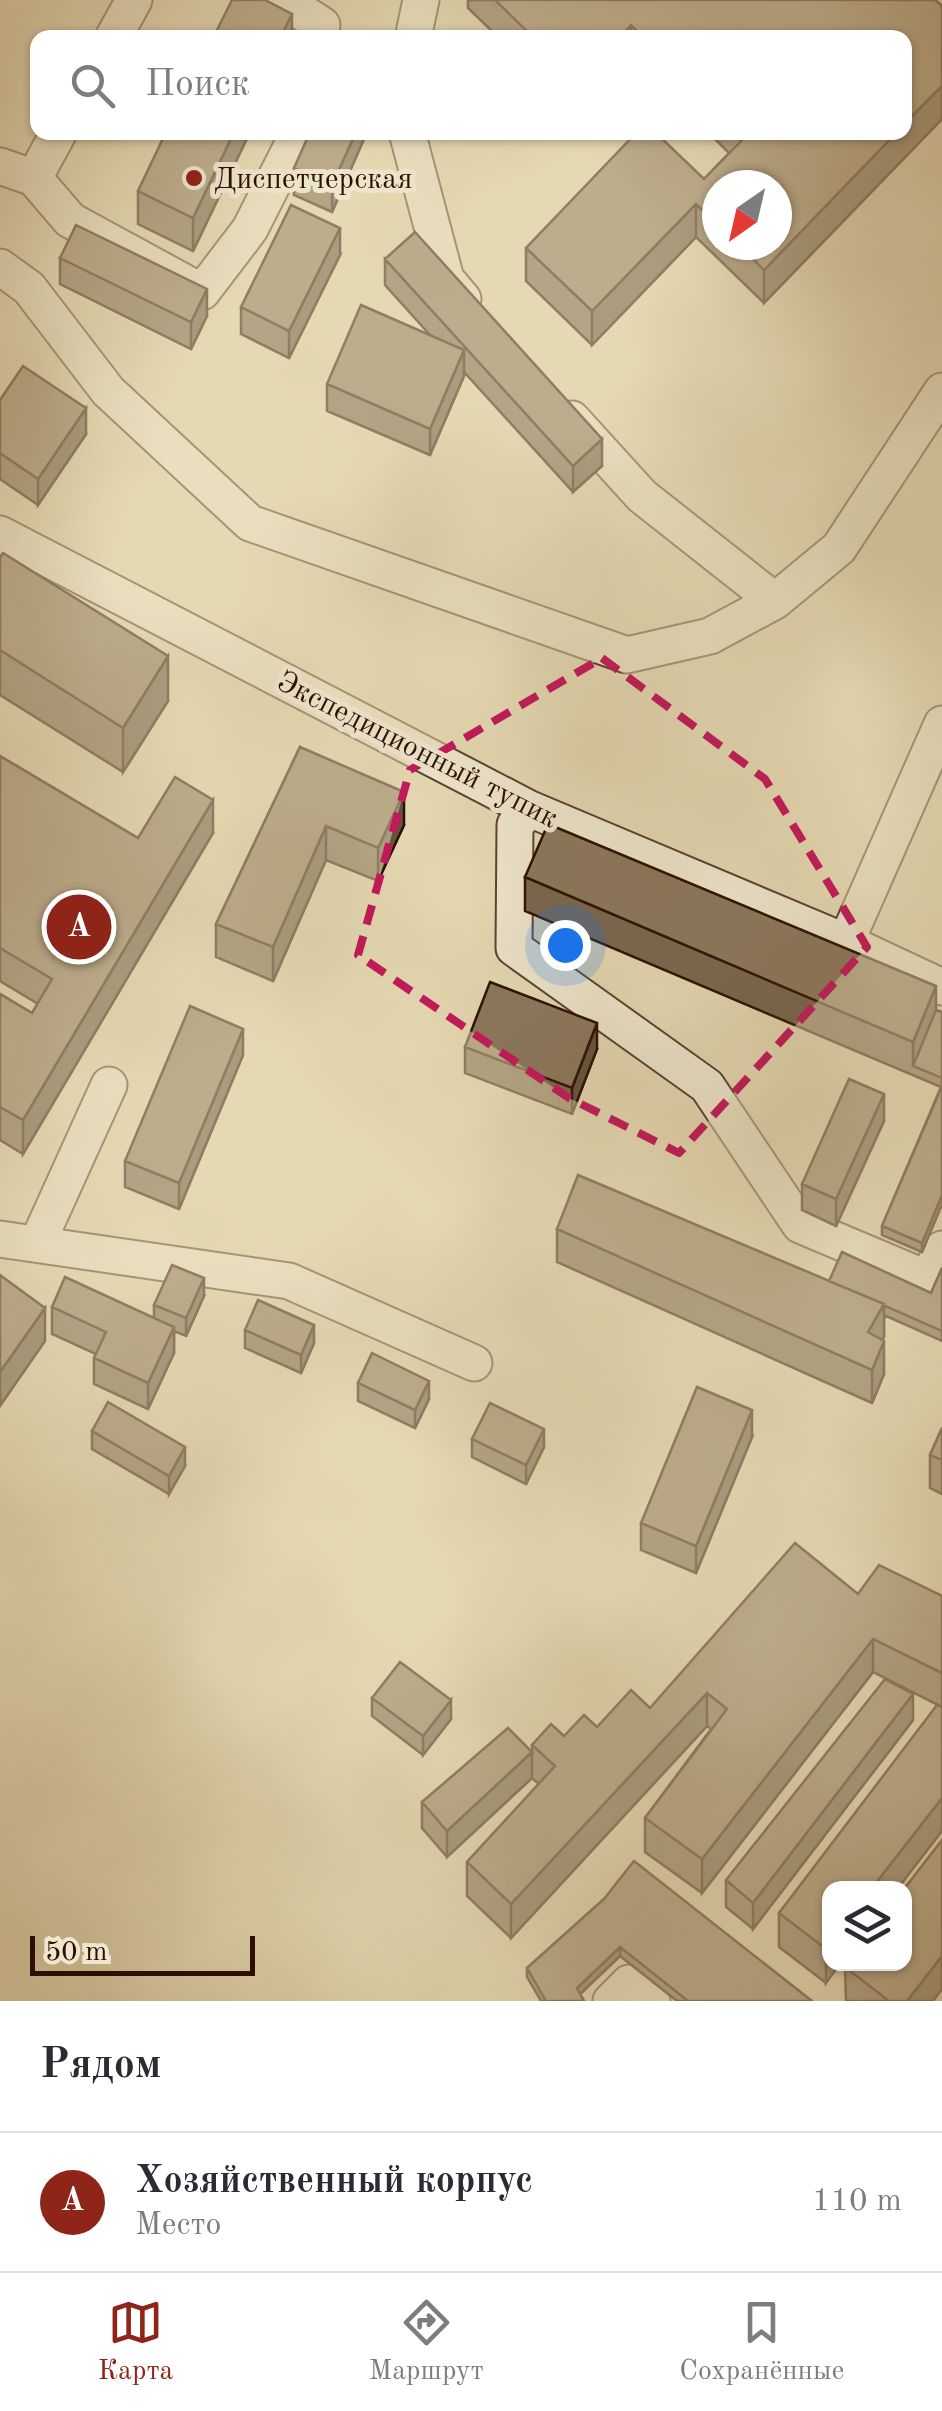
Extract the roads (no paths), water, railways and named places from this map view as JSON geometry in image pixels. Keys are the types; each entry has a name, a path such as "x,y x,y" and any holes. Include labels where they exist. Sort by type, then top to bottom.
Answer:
{"street":[{"path":"117,30 134,0"},
{"path":"283,0 322,24 321,30"},
{"path":"415,30 421,0"},
{"path":"34,178 55,140"},
{"path":"0,166 34,178 70,220 202,292 250,229 295,140"},
{"path":"408,140 446,279 485,322"},
{"path":"0,267 30,288 108,391 250,524 627,655 710,636 775,602 839,548 942,391"},
{"path":"550,395 642,496 775,602"},
{"name":"Экспедиционный тупик","path":"0,534 530,809 942,986"},
{"path":"846,942 942,724"},
{"path":"530,809 516,825 514,948 707,1086 800,1225 928,1279 942,1249"},
{"path":"38,1244 109,1085"},
{"path":"0,1239 288,1282 474,1363"},
{"path":"611,2001 630,1983 652,2001"}],"place":[{"name":"Диспетчерская","path":"194,178"},
{"name":"Хозяйственный корпус","path":"79,927"}]}
